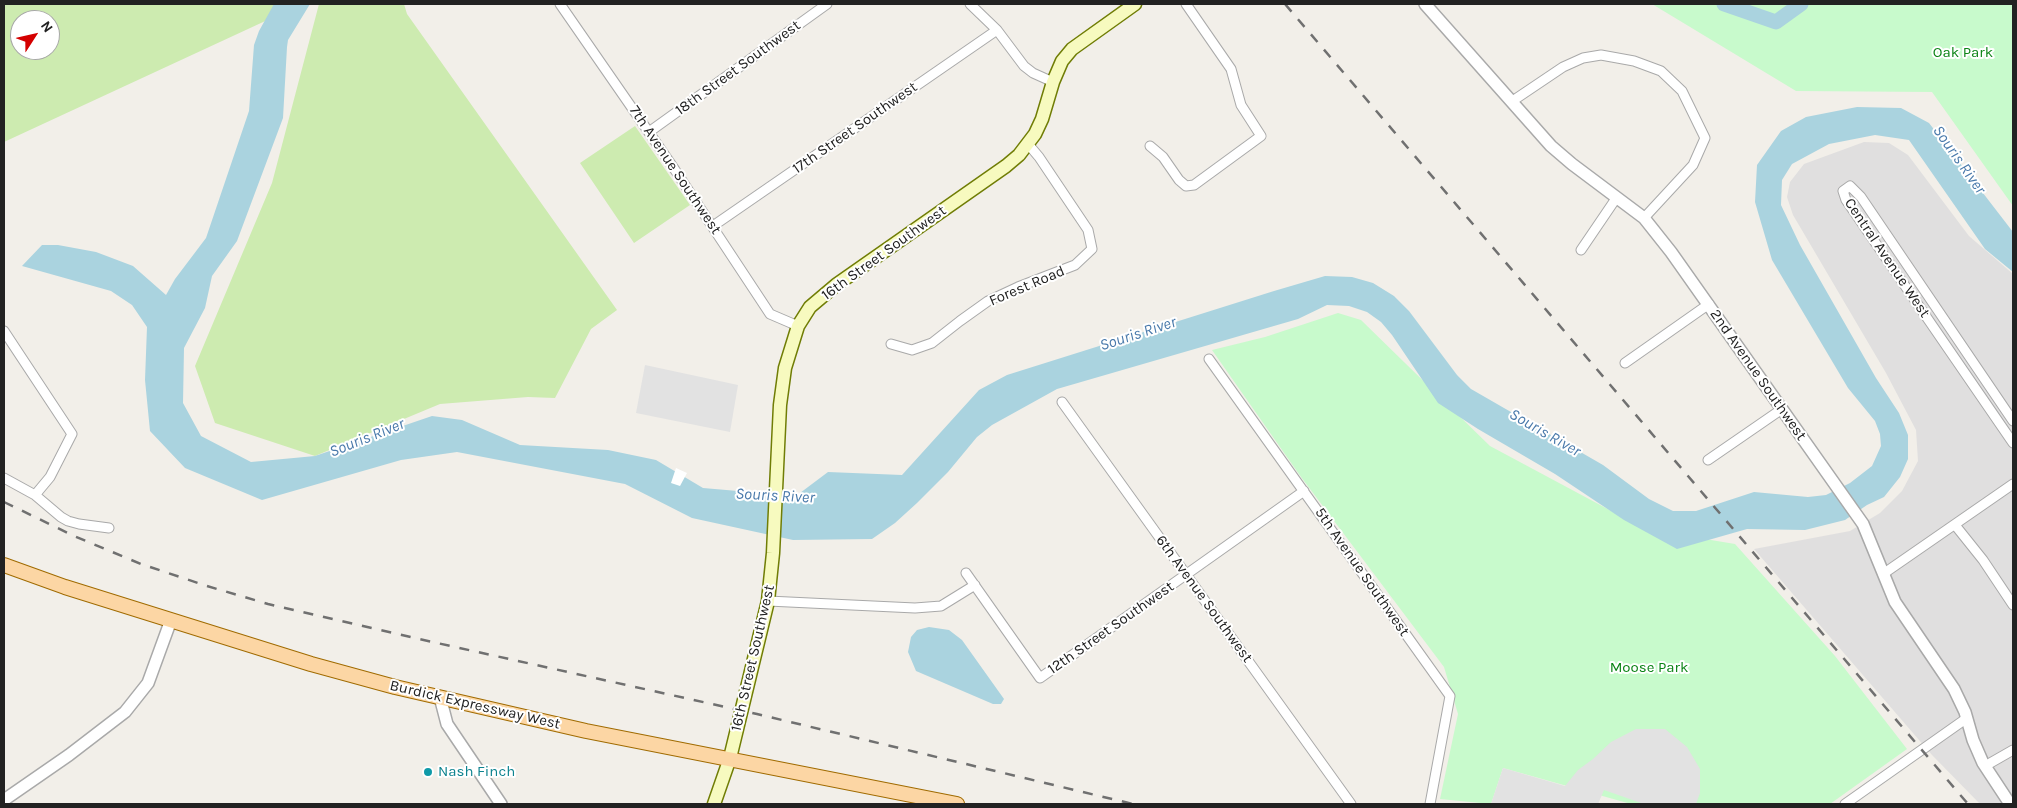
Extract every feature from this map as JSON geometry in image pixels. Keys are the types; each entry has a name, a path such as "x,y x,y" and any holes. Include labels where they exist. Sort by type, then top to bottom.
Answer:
{"main road":[{"path":"1028,144 1042,119 1053,82 1062,61 1072,49 1136,4"},
{"name":"16th Street Southwest","path":"714,804 730,758 768,601 773,544 780,405 785,368 798,326 810,307 836,285 1006,166 1028,144"},
{"name":"Burdick Expressway West","path":"4,565 56,585 338,673 586,731 957,804"}],"street":[{"name":"7th Avenue Southwest","path":"560,4 713,226 770,314 798,326"},
{"name":"18th Street Southwest","path":"649,132 827,4"},
{"path":"970,4 997,30 1024,66 1053,82"},
{"path":"1150,146 1164,157 1178,180 1186,186 1194,186 1261,136 1241,105 1231,68 1186,4"},
{"name":"2nd Avenue Southwest","path":"1425,4 1551,146 1644,218 1671,252 1863,524 1895,602 1954,690 1985,766 2010,804"},
{"name":"17th Street Southwest","path":"713,226 997,30"},
{"path":"1511,102 1564,67 1582,58 1601,55 1634,61 1661,71 1682,91 1705,138 1692,165 1644,218"},
{"name":"Forest Road","path":"891,344 912,350 932,343 960,320 988,301 1075,265 1092,248 1088,230 1039,157 1028,144"},
{"name":"Central Avenue West","path":"2013,421 1861,197 1850,186 1843,191 1846,200 2013,443"},
{"path":"1580,250 1617,197"},
{"path":"1625,363 1709,304"},
{"path":"4,331 72,434 50,477 35,495"},
{"name":"5th Avenue Southwest","path":"1210,359 1450,696 1430,804"},
{"name":"6th Avenue Southwest","path":"1062,402 1348,801"},
{"path":"1708,460 1782,409"},
{"path":"4,478 35,495 61,517 79,524 109,528"},
{"path":"1883,574 2013,484"},
{"name":"12th Street Southwest","path":"975,585 1040,678 1304,491"},
{"path":"1955,525 1983,560 2013,605"},
{"path":"768,601 915,608 941,606 975,585 966,573"},
{"path":"4,800 69,755 125,712 148,683 170,620"},
{"path":"440,697 447,724 501,804"},
{"path":"1845,804 1967,718"},
{"path":"1985,766 2013,750"}],"shaded area":[{"path":"1864,142 1889,143 1908,155 1969,236 2013,274 2013,804 1980,804 1932,755 1754,549 1850,531 1880,513 1902,491 1918,461 1916,430 1886,373 1793,215 1787,197 1790,182 1804,164"},
{"path":"645,365 738,385 730,432 636,413"},
{"path":"1636,729 1665,729 1687,747 1700,769 1700,793 1696,804 1644,804 1604,790 1598,804 1491,804 1503,768 1565,786 1578,770 1611,742"}],"green space":[{"path":"4,4 302,4 4,142"},
{"path":"319,4 404,4 407,14 617,310 591,329 555,398 528,397 440,404 315,456 215,423 195,366 272,183"},
{"name":"Oak Park","path":"1652,4 2013,4 2013,206 1932,92 1796,91"},
{"path":"635,126 690,205 634,243 580,163"},
{"name":"Moose Park","path":"1338,313 1361,320 1490,446 1645,529 1735,544 1835,656 1907,749 1830,804 1631,804 1503,768 1491,804 1440,799 1458,714 1444,667 1301,477 1212,350 1265,337"}],"water":[{"name":"Souris River","path":"274,4 310,4 288,40 283,118 237,241 212,276 205,308 184,348 183,403 201,436 251,462 315,456 432,416 462,420 520,445 608,450 656,460 703,488 796,496 828,472 902,475 979,390 1007,375 1325,276 1352,277 1373,283 1394,296 1409,311 1457,375 1471,389 1603,465 1649,499 1673,511 1696,511 1754,492 1808,497 1826,495 1850,483 1872,466 1881,446 1880,434 1875,421 1848,388 1772,260 1755,202 1757,165 1781,131 1806,117 1857,107 1901,108 1929,123 2013,232 2013,272 1985,249 1909,140 1875,135 1829,144 1792,164 1782,180 1781,205 1800,245 1876,378 1899,413 1908,435 1908,459 1900,477 1884,497 1867,505 1845,520 1805,530 1747,529 1677,549 1624,520 1555,474 1438,403 1392,335 1381,322 1367,312 1349,306 1327,305 1298,319 1057,389 992,425 977,437 948,472 917,503 895,523 872,539 793,540 692,518 625,484 457,452 401,460 262,500 185,468 150,431 145,380 147,327 132,305 111,291 22,266 42,245 58,245 96,252 133,266 166,295 175,279 206,238 249,111 254,45 259,31"},
{"path":"929,627 949,630 962,640 1004,699 1001,704 993,704 916,671 908,652 911,637 917,630"}],"pier":[{"path":"676,468 687,473 680,486 671,483"}],"waterway":[{"path":"1724,4 1776,22 1801,4"}],"railway":[{"path":"1285,4 1968,804"},
{"path":"4,502 74,536 141,564 268,604 757,714 1133,804"}],"place":[{"name":"Nash Finch","path":"428,772"}]}
